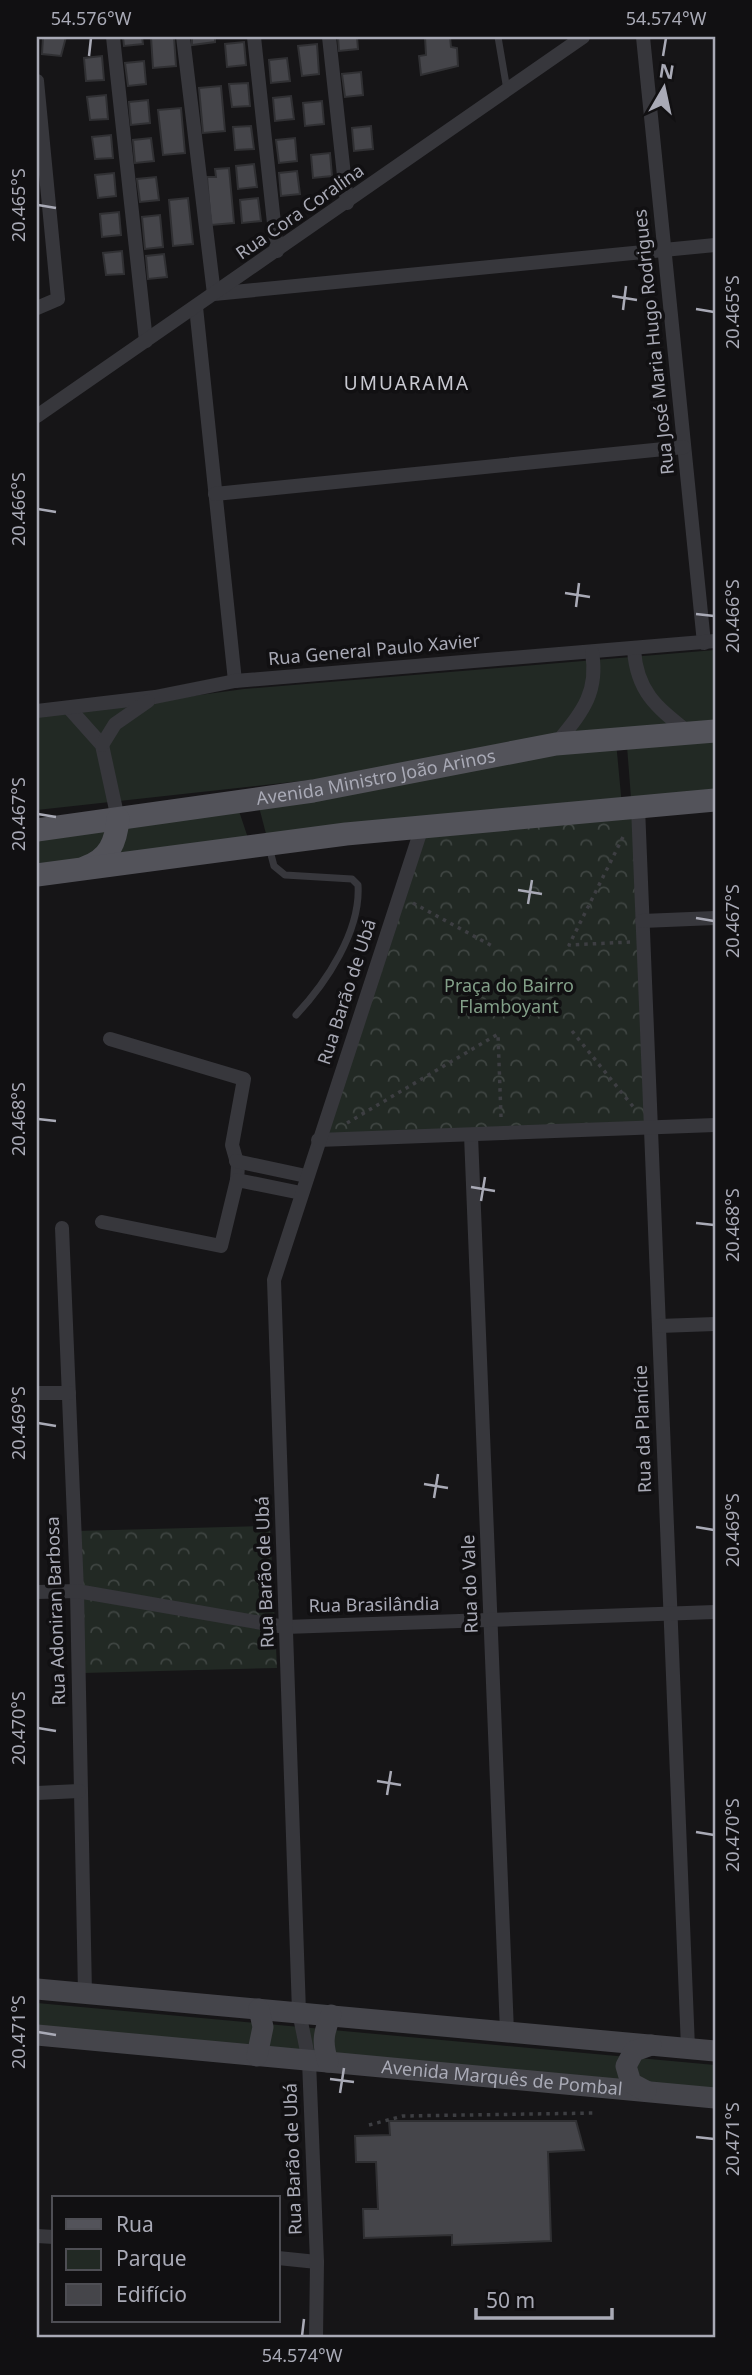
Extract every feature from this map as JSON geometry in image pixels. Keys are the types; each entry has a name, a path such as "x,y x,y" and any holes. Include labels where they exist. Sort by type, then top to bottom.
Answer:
{"main road":[{"name":"Avenida Ministro João Arinos","path":"37,830 355,784 555,744 715,731"},
{"path":"37,875 268,843 715,800"},
{"path":"80,869 96,864 109,852 117,836 118,819"},
{"path":"37,1989 706,2051"},
{"path":"257,2056 263,2039 259,2009"},
{"path":"318,2061 323,2045 323,2032 331,2015"},
{"name":"Avenida Marquês de Pombal","path":"37,2035 711,2096"},
{"path":"647,2092 631,2083 626,2066 634,2051 651,2045"}],"street":[{"path":"113,37 146,341"},
{"path":"183,37 214,295 715,245"},
{"path":"254,37 277,251"},
{"path":"329,37 347,203"},
{"name":"Rua Cora Coralina","path":"37,416 583,37"},
{"name":"Rua José Maria Hugo Rodrigues","path":"643,37 684,447 710,642"},
{"path":"37,81 42,187 58,299 37,308"},
{"path":"196,307 235,681"},
{"path":"215,494 684,447"},
{"name":"Rua General Paulo Xavier","path":"37,711 155,697 235,681 710,642"},
{"path":"635,650 636,672 653,704 689,733"},
{"path":"555,744 585,708 596,674 592,652"},
{"path":"102,745 115,724 155,697"},
{"path":"69,708 102,745 118,819"},
{"name":"Rua da Planície","path":"638,807 670,1613 706,2051"},
{"name":"Rua Barão de Ubá","path":"316,2338 318,2061 299,2012 274,1280 422,827"},
{"path":"642,921 715,918"},
{"path":"102,1222 221,1246 237,1181 232,1145 244,1079 110,1040"},
{"path":"318,1140 715,1125"},
{"name":"Rua do Vale","path":"471,1135 507,2032"},
{"path":"236,1161 306,1176"},
{"path":"237,1181 301,1192"},
{"name":"Rua Adoniran Barbosa","path":"62,1228 77,1591 85,1993"},
{"path":"659,1326 715,1324"},
{"path":"37,1393 69,1393"},
{"name":"Rua Brasilândia","path":"37,1592 77,1591 285,1627 491,1622 715,1612"},
{"path":"37,1793 79,1791"},
{"path":"280,2258 317,2262"}],"lane":[{"path":"498,37 508,90"},
{"path":"268,843 275,866 285,875 352,879 358,885 359,897 346,940 317,992 296,1015"}],"path":[{"path":"638,807 569,945 643,942"},
{"path":"399,895 494,947"},
{"path":"572,1031 651,1128"},
{"path":"318,1140 498,1034 501,1133"},
{"path":"369,2125 403,2116 596,2113"}],"green space":[{"path":"715,650 715,721 319,779 37,810 37,717 244,689"},
{"path":"715,739 715,789 631,798 627,746"},
{"path":"616,742 622,806 266,834 258,803"},
{"name":"Praça do Bairro Flamboyant","path":"638,807 651,1128 318,1140 422,827"},
{"path":"238,808 248,838 37,868 37,834"},
{"path":"270,1526 277,1668 82,1673 76,1531"},
{"path":"37,2003 715,2065 715,2090 37,2028"}],"building":[{"path":"43,37 66,37 61,56 42,54"},
{"path":"123,37 142,37 143,44 124,46"},
{"path":"151,37 174,37 176,66 153,68"},
{"path":"192,37 215,37 215,42 192,45"},
{"path":"338,37 357,37 358,49 339,51"},
{"path":"425,37 450,37 451,47 457,48 458,66 421,75 419,56 426,55"},
{"path":"244,42 246,65 227,67 225,44"},
{"path":"317,44 319,74 302,76 298,46"},
{"path":"102,56 104,80 86,81 84,58"},
{"path":"287,58 290,81 271,83 269,60"},
{"path":"144,61 146,84 128,86 125,63"},
{"path":"361,72 363,95 345,97 342,74"},
{"path":"248,83 250,106 232,107 229,84"},
{"path":"221,86 225,131 203,133 199,88"},
{"path":"106,95 108,119 90,120 87,97"},
{"path":"291,96 294,119 275,121 273,98"},
{"path":"148,100 150,123 131,125 129,102"},
{"path":"322,101 324,124 305,126 303,103"},
{"path":"181,108 185,153 163,155 158,110"},
{"path":"251,126 254,149 235,150 233,127"},
{"path":"371,126 373,149 354,151 352,128"},
{"path":"111,135 113,158 95,159 92,137"},
{"path":"151,138 154,161 135,163 133,140"},
{"path":"295,138 297,161 279,163 276,140"},
{"path":"330,153 332,176 313,178 311,155"},
{"path":"254,164 257,187 238,189 236,166"},
{"path":"229,168 234,223 211,225 207,177 216,177 215,169"},
{"path":"297,171 300,194 281,196 279,173"},
{"path":"114,173 116,196 98,198 95,175"},
{"path":"156,177 159,200 140,202 137,179"},
{"path":"188,198 193,244 173,246 169,200"},
{"path":"258,198 261,221 242,223 240,200"},
{"path":"119,212 121,235 102,237 100,214"},
{"path":"160,215 163,247 145,249 142,217"},
{"path":"122,251 124,274 106,275 103,253"},
{"path":"164,254 167,277 148,279 146,256"},
{"path":"389,2121 576,2121 584,2150 548,2152 551,2241 452,2245 452,2235 364,2238 363,2209 378,2209 376,2162 356,2162 355,2136 390,2135"}],"district":[{"name":"UMUARAMA","path":"407,383"}]}
